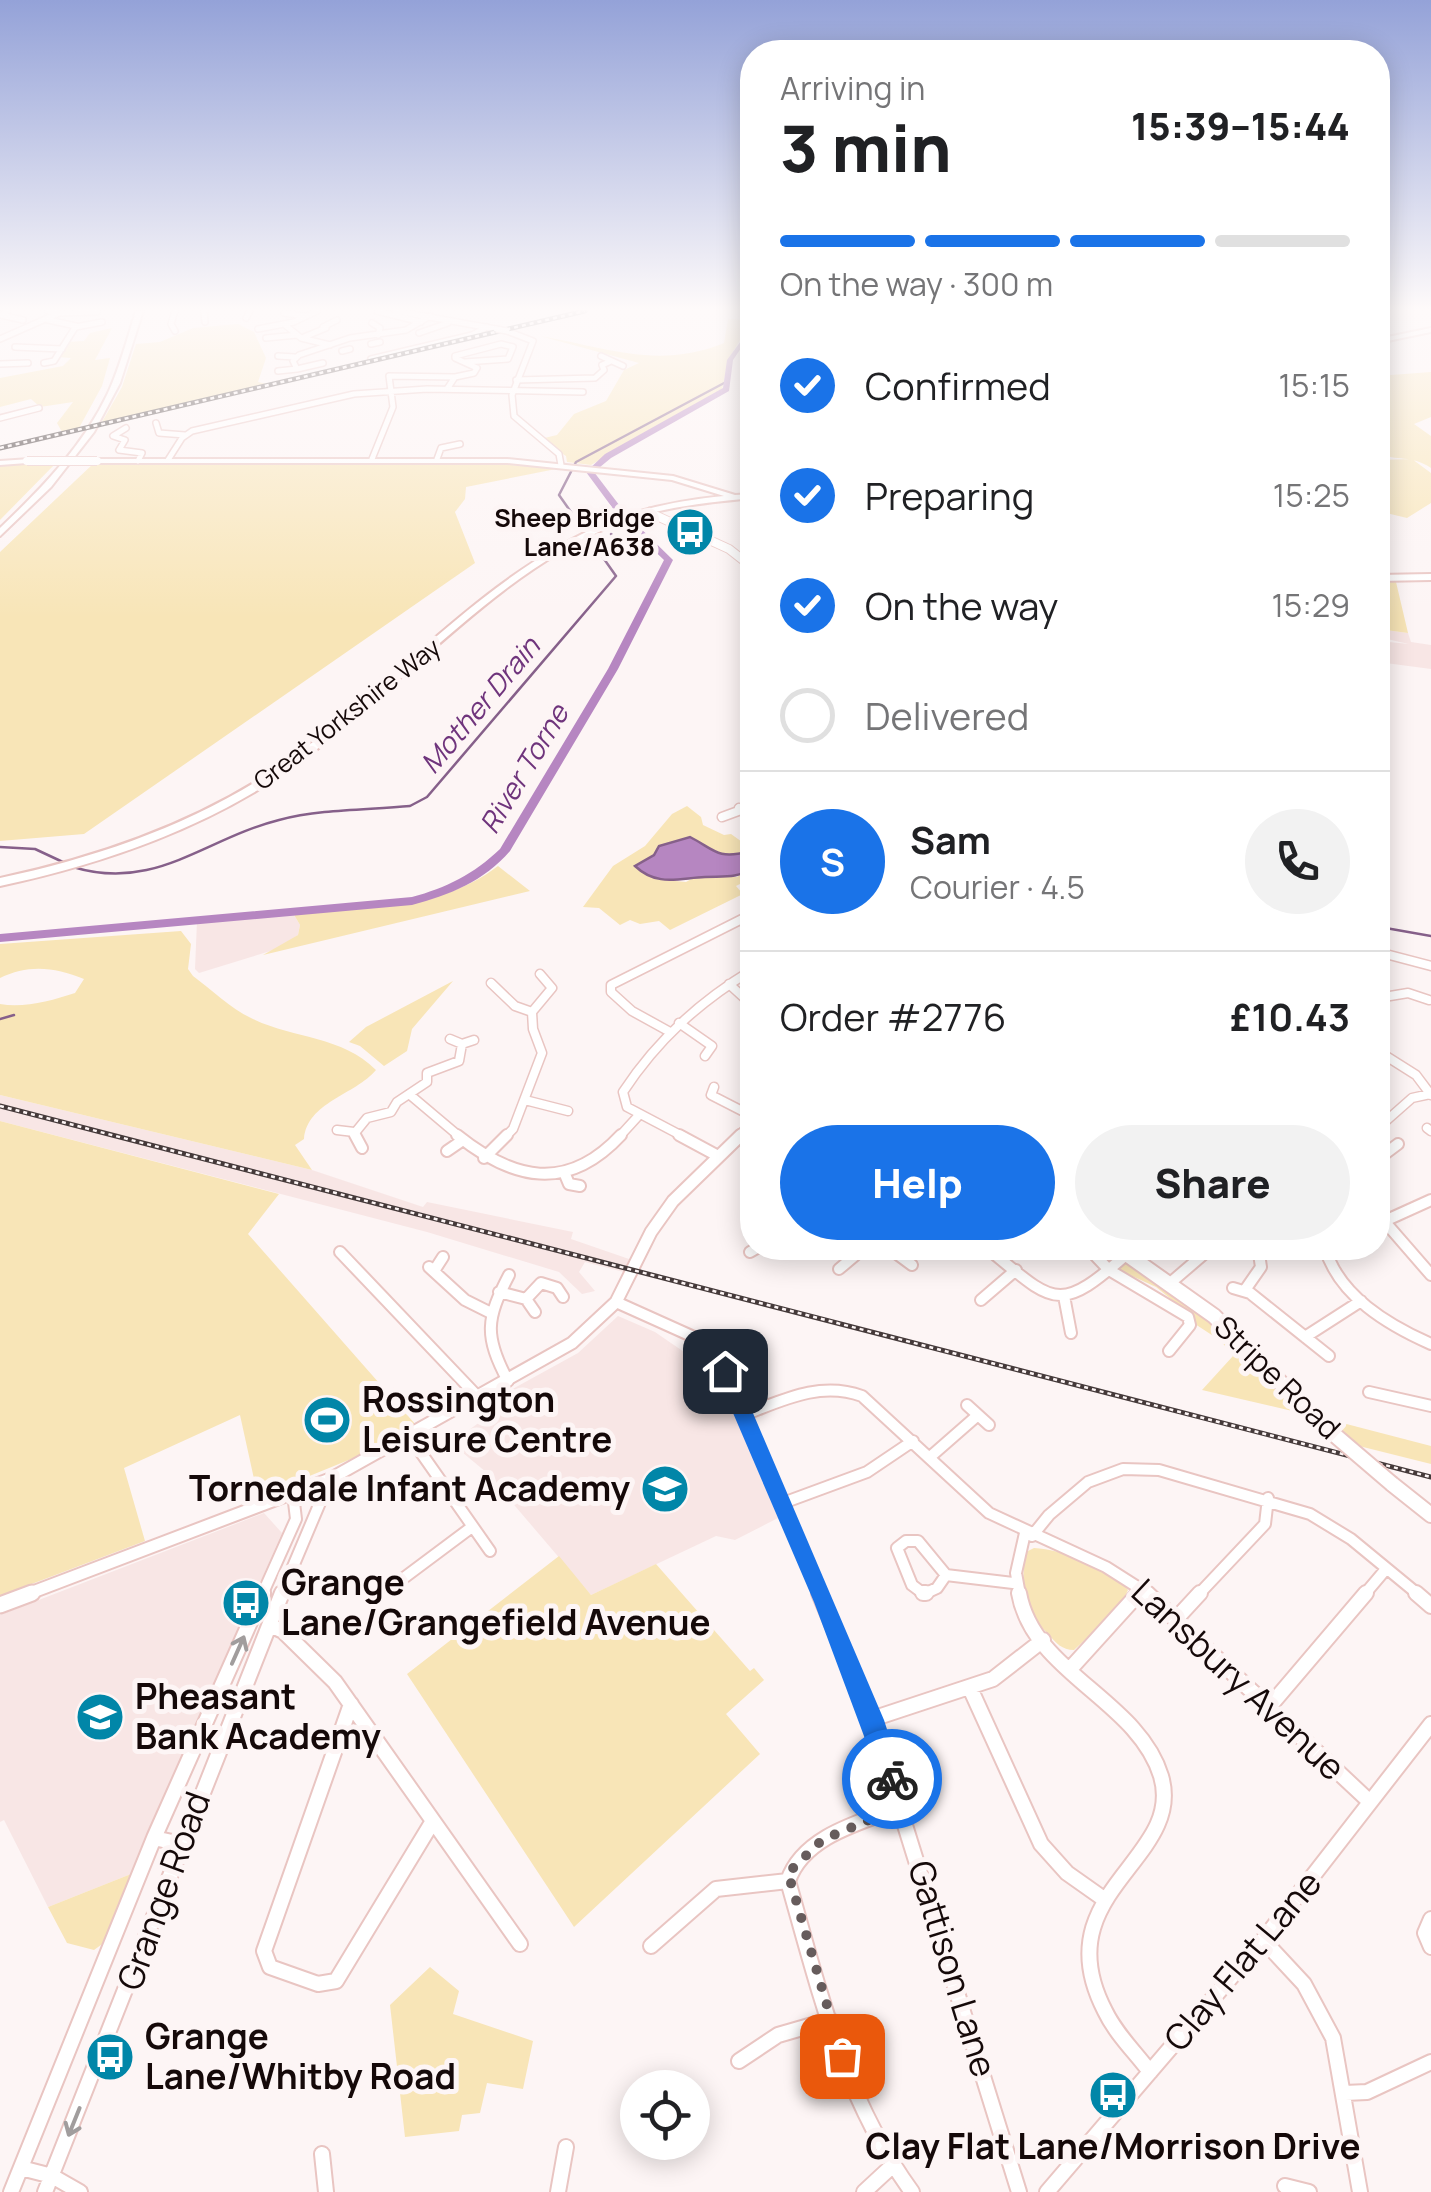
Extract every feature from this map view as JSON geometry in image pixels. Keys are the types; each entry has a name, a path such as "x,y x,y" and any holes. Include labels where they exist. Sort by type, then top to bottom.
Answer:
{"highway":[{"path":"0,522 46,478 93,413"},
{"path":"0,532 54,478 101,413"},
{"path":"0,463 437,459 599,469 693,486 720,498"},
{"path":"650,477 686,495 674,504"},
{"name":"Great Yorkshire Way","path":"652,513 674,504 740,497"},
{"name":"Great Yorkshire Way","path":"0,882 80,862 182,825 257,785 331,732 531,569 562,549 652,513 720,498 740,498"},
{"path":"1390,578 1431,578"}],"main road":[{"path":"652,513 679,530 730,547 740,557"},
{"name":"Stripe Road","path":"1135,1260 1214,1316 1323,1425 1431,1516"}],"street":[{"path":"156,423 159,433 186,435 266,413"},
{"path":"372,459 391,413"},
{"path":"513,413 516,422 573,466"},
{"path":"126,428 113,436 125,440 118,450 140,451 138,461"},
{"path":"168,460 186,435"},
{"path":"437,459 441,448 460,444"},
{"path":"722,817 740,813"},
{"path":"670,1032 622,1004 611,992 611,985 740,920"},
{"path":"1390,954 1428,962"},
{"path":"484,1158 509,1136 542,1053 532,1012 552,988 540,974"},
{"path":"718,1156 627,1107 622,1098 629,1083 670,1032 740,977"},
{"path":"497,982 515,1006 532,1012"},
{"path":"729,984 740,994"},
{"path":"1390,996 1408,993 1430,1001"},
{"path":"679,1023 713,1047 704,1056"},
{"path":"450,1039 462,1044 474,1040"},
{"path":"354,1132 367,1118 387,1114 427,1082 428,1072 459,1061 462,1044"},
{"path":"1390,1058 1410,1070 1430,1094 1412,1098 1390,1117"},
{"path":"697,1098 712,1091 740,1108"},
{"path":"409,1094 484,1158 520,1174 564,1172 598,1158 640,1114"},
{"path":"525,1100 561,1112"},
{"path":"336,1130 354,1132"},
{"path":"354,1132 362,1148"},
{"path":"0,1605 330,1479 479,1398 590,1330 616,1302 651,1232 673,1201 740,1135"},
{"path":"447,1151 463,1140"},
{"path":"1390,1149 1398,1144"},
{"path":"564,1172 570,1184 580,1186"},
{"path":"1390,1219 1431,1200"},
{"path":"1390,1233 1431,1276"},
{"path":"340,1252 479,1398"},
{"path":"443,1258 432,1269 450,1282 470,1306 489,1312"},
{"path":"839,1269 850,1260"},
{"path":"905,1260 912,1265"},
{"path":"1003,1260 1046,1292 1064,1296 1083,1292 1116,1260"},
{"path":"1100,1260 1188,1317 1190,1325 1169,1351"},
{"path":"1169,1284 1197,1260"},
{"path":"1259,1260 1239,1289 1329,1356"},
{"path":"1262,1260 1274,1268"},
{"path":"1328,1260 1362,1300 1403,1332 1431,1344"},
{"path":"980,1300 1016,1270"},
{"path":"508,1275 489,1312 487,1337 508,1381"},
{"path":"526,1298 541,1284 556,1288 563,1297"},
{"path":"500,1292 526,1298 536,1312"},
{"path":"1064,1296 1070,1334"},
{"path":"1305,1338 1362,1300"},
{"name":"Gattison Lane","path":"616,1302 685,1332 706,1347 725,1371 872,1720 1019,2192"},
{"path":"1370,1392 1384,1386 1408,1405 1431,1406"},
{"name":"Lansbury Avenue","path":"744,1414 817,1389 840,1389 862,1396 976,1502 1029,1535 1112,1568 1143,1589 1370,1802"},
{"path":"967,1405 989,1425"},
{"path":"930,1457 978,1415"},
{"path":"410,1437 490,1551"},
{"path":"782,1502 866,1472 913,1441"},
{"path":"1150,2072 1108,2018 1092,1974 1089,1932 1101,1897 1157,1830 1165,1802 1164,1789 1142,1742 1042,1640 1020,1608 1013,1583 1029,1535 1085,1482 1126,1467 1168,1472 1268,1498 1322,1520 1431,1606"},
{"name":"Grange Road","path":"45,2192 330,1479"},
{"path":"11,2192 154,1838 296,1518 293,1494"},
{"path":"1176,1619 1265,1524 1268,1498"},
{"path":"402,1580 472,1527"},
{"path":"946,1575 931,1592 917,1591 897,1548 906,1541 918,1542 946,1575 1013,1583"},
{"path":"1269,1707 1386,1569"},
{"path":"1070,1668 1143,1589"},
{"path":"253,1616 284,1631 352,1704 520,1944"},
{"path":"872,1720 970,1688 1004,1672 1042,1640"},
{"path":"970,1688 1040,1844 1067,1872 1101,1897"},
{"path":"352,1704 264,1950 270,1967 328,1985 344,1974 432,1821"},
{"name":"Clay Flat Lane","path":"1047,2192 1264,1940 1431,1724"},
{"path":"900,1807 822,1840 792,1866 788,1880 856,2095 891,2167 912,2192"},
{"path":"154,1838 181,1844"},
{"path":"651,1946 716,1888 788,1880"},
{"path":"1431,1918 1425,1933 1431,1947"},
{"path":"1264,1940 1304,1984 1324,2018 1345,2093 1360,2192"},
{"path":"739,2061 778,2035 830,2020"},
{"path":"1345,2093 1367,2092 1431,2062"},
{"path":"558,2192 566,2147"},
{"path":"322,2154 326,2192"},
{"path":"864,2192 891,2167"},
{"path":"21,2168 52,2176 80,2192"},
{"path":"1285,2186 1309,2192"}],"shaded area":[{"path":"64,413 87,413 79,428 62,432 57,423"},
{"path":"107,413 140,413 102,422"},
{"path":"681,413 591,465 567,462 566,456 540,439 557,435 574,414"},
{"path":"1390,413 1431,413 1431,417 1414,424 1431,436 1431,468 1392,457"},
{"path":"1412,459 1431,473 1431,503 1407,518 1390,514 1390,460"},
{"path":"426,460 561,468 466,487 465,499 455,512 475,563 84,834 0,841 0,552 94,463"},
{"path":"0,464 55,464 0,520"},
{"path":"1390,582 1396,582 1408,633 1390,631"},
{"path":"1390,631 1408,633 1411,642 1431,645 1431,669 1390,664 1390,642 1409,644 1390,640"},
{"path":"687,806 701,817 703,825 740,840 740,853 717,853 690,837 636,865 655,879 686,882 695,877 740,875 740,884 736,886 740,895 670,930 659,921 640,924 630,920 620,925 599,908 583,907 613,866 645,846 672,814"},
{"path":"690,837 722,854 740,853 740,874 669,880 652,877 635,866 654,855 659,846"},
{"path":"498,866 530,891 263,955 298,935 300,925 293,913 374,908 426,899 475,881"},
{"path":"293,913 300,925 298,935 280,948 199,973 195,969 197,921"},
{"path":"181,931 191,944 188,969 228,1004 267,1025 348,1050 376,1070 323,1108 307,1126 304,1139 295,1145 312,1170 0,1095 0,1004 28,1004 66,996 75,993 84,979 42,969 0,978 0,944"},
{"path":"453,981 412,1029 407,1051 384,1066 349,1042 366,1027"},
{"path":"0,1095 312,1170 423,1207 427,1202 573,1232 571,1239 629,1259 624,1272 585,1262 579,1272 595,1291 582,1294 559,1272 427,1232 0,1121"},
{"path":"0,1121 279,1194 248,1234 416,1425 356,1457 258,1497 240,1415 124,1468 145,1541 0,1596"},
{"path":"1125,1262 1209,1318 1305,1414 1202,1390 1233,1356 1221,1341 1195,1324 1191,1315 1156,1287 1119,1270"},
{"path":"618,1316 655,1332 719,1376 778,1518 735,1540 716,1536 591,1595 486,1472 451,1443 484,1419 478,1408 578,1353"},
{"path":"1331,1420 1431,1446 1431,1464 1359,1446"},
{"name":"Pheasant Bank Academy","path":"264,1513 282,1533 131,1874 48,1907 4,1820 0,1822 0,1615"},
{"path":"1034,1548 1099,1566 1128,1590 1120,1607 1074,1650 1054,1640 1028,1606 1024,1564 1026,1552"},
{"path":"559,1556 591,1595 656,1564 750,1671 754,1668 764,1680 726,1714 760,1754 574,1927 407,1674"},
{"path":"131,1874 105,1942 94,1950 67,1943 48,1907"},
{"path":"430,1967 459,1991 453,2014 533,2041 523,2089 487,2083 480,2113 462,2115 459,2131 405,2137 390,2005"}],"waterway":[{"name":"Mother Drain","path":"73,867 129,873 179,860 279,820 410,806 427,797 616,576 559,495 576,462 667,413"},
{"name":"River Torne","path":"0,938 412,901 451,888 484,870 504,851 613,669 669,560 623,516 590,472 608,456 683,413"},
{"path":"594,520 598,523"},
{"path":"611,534 617,539"},
{"name":"Mother Drain","path":"0,847 35,849 65,863"},
{"path":"1390,929 1431,936"},
{"path":"0,1019 14,1015"}],"railway":[{"path":"0,448 148,413"},
{"path":"0,1106 1431,1477"}],"way so far":[{"path":"842,2056 788,1873 822,1840 900,1807 892,1779"}],"place":[{"name":"Sheep Bridge Lane/A638","path":"690,532"},
{"name":"Rossington Leisure Centre","path":"327,1420"},
{"name":"Tornedale Infant Academy","path":"665,1489"},
{"name":"Grange Lane/Grangefield Avenue","path":"246,1603"},
{"name":"Pheasant Bank Academy","path":"100,1717"},
{"name":"Grange Lane/Whitby Road","path":"110,2057"},
{"name":"Clay Flat Lane/Morrison Drive","path":"1113,2095"}],"route":[{"path":"725,1371 823,1598 892,1779"}]}
